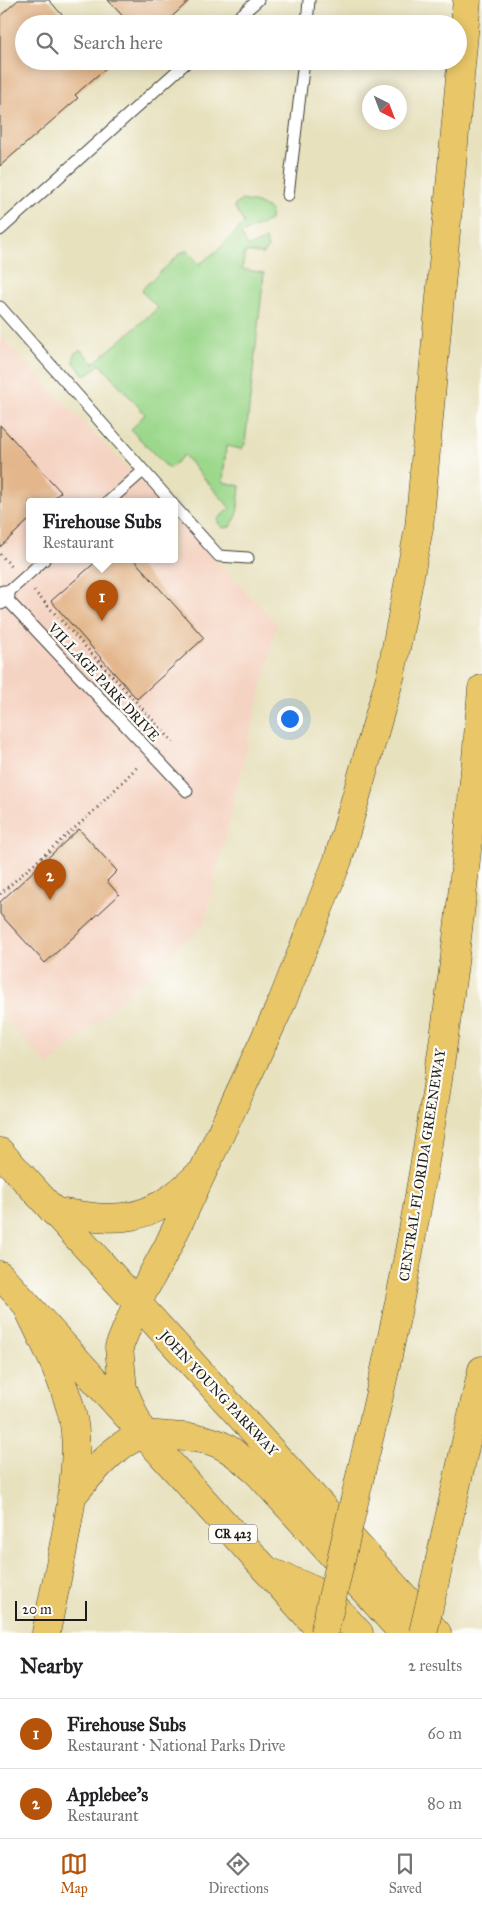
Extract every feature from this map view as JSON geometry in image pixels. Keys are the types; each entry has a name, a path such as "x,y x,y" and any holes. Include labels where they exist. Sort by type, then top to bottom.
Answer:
{"highway":[{"path":"466,15 467,0"},
{"path":"143,1434 123,1389 119,1347 136,1303 168,1246 282,1002 338,860 391,674 420,528 461,70"},
{"name":"CENTRAL FLORIDA GREENEWAY","path":"324,1633 389,1360 430,1129 463,881 482,690"},
{"name":"JOHN YOUNG PARKWAY","path":"0,1152 437,1633"},
{"path":"53,1211 97,1218 124,1219 151,1210 176,1196 206,1167"},
{"name":"CR 423","path":"0,1275 324,1633"},
{"path":"26,1304 56,1367 72,1415 75,1450 70,1497 46,1633"},
{"path":"423,1633 482,1370"},
{"path":"70,1497 98,1465 116,1450 143,1434 214,1440 234,1452 259,1474 403,1633"},
{"path":"266,1570 324,1594 359,1633"}],"lane":[{"path":"241,15 258,0"},
{"path":"308,15 309,0"},
{"path":"0,230 178,70"},
{"path":"288,195 303,70"},
{"path":"0,307 167,498"},
{"path":"113,498 143,471"},
{"path":"178,510 219,556 248,558"},
{"path":"1,596 41,563"},
{"name":"VILLAGE PARK DRIVE","path":"1,596 187,791"}],"path":[{"path":"0,554 174,743"},
{"path":"0,894 93,812 168,736"}],"shaded area":[{"path":"0,336 156,498 26,498 26,563 178,563 178,520 277,624 204,924 48,1066 0,1014"}],"green space":[{"path":"242,200 257,203 271,210 270,220 241,234 248,247 266,239 268,248 264,254 245,252 242,269 264,273 245,444 241,449 226,446 223,482 240,486 237,516 230,527 223,528 218,523 218,519 230,508 184,455 169,469 131,430 145,414 100,364 87,375 84,375 73,361 75,353 81,350 94,363 158,308 143,293 142,289 182,252 187,251 200,264 219,249 244,223 234,206"}],"building":[{"path":"18,0 49,0 62,15 15,15 15,70 103,70 75,95 78,98 0,166 0,16"},
{"path":"108,0 190,0 174,15 122,15"},
{"path":"0,425 61,492 54,498 26,498 26,523 0,547"},
{"path":"95,563 137,563 204,638 137,699 51,601"},
{"path":"79,829 117,871 107,881 119,895 45,963 0,914 0,902"}],"place":[{"name":"Firehouse Subs","path":"102,621"},
{"name":"Applebee's","path":"50,900"}]}
